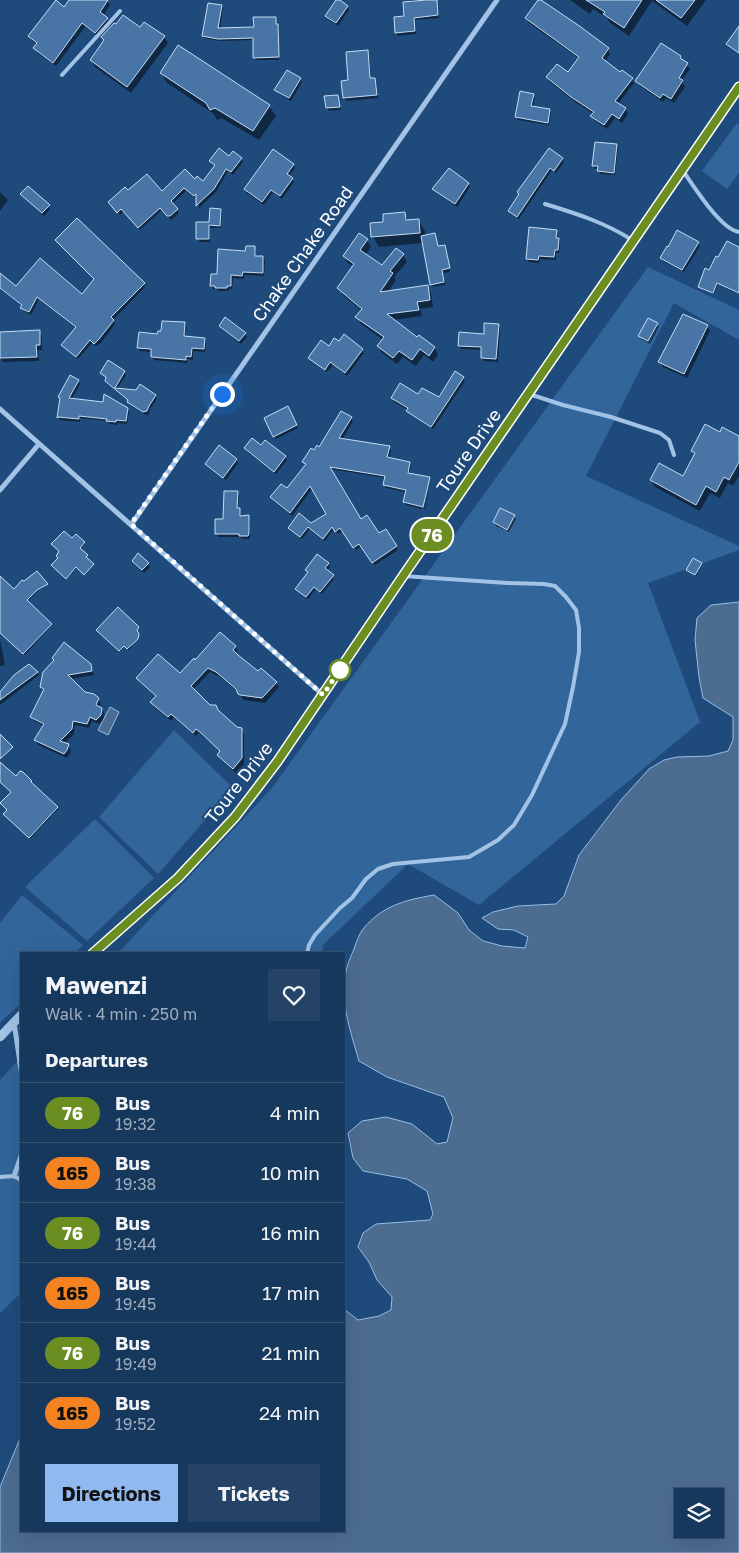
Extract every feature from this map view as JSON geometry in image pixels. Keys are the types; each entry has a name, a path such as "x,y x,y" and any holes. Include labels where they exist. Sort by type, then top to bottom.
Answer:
{"street":[{"name":"Chake Chake Road","path":"131,524 497,0"},
{"name":"Toure Drive","path":"94,952 178,878 235,817 277,762 682,169 735,100 739,87"},
{"path":"0,409 323,695"},
{"path":"0,490 39,444"},
{"path":"0,1037 20,1016"},
{"path":"14,1022 20,1063"},
{"path":"14,1176 20,1159"}],"lane":[{"path":"62,75 120,11"},
{"path":"682,169 711,210 734,231 739,232"},
{"path":"545,204 591,219 634,241"},
{"path":"529,394 660,433 669,440 674,456"},
{"path":"307,952 315,935 352,898 366,879 378,869 400,863 469,856 498,840 514,826 532,795 565,724 579,652 579,628 576,610 555,586 403,576"},
{"path":"0,1176 14,1176 20,1179"}],"shaded area":[{"path":"737,123 739,125 739,173 727,189 702,171"},
{"path":"648,267 739,310 739,340 674,303 586,476 739,546 739,550 648,583 700,722 479,905 408,864 323,945 322,952 119,952 272,788"},
{"path":"739,602 739,1553 0,1553 0,1487 20,1438 20,1532 345,1532 345,1310 358,1320 379,1316 391,1310 392,1297 377,1280 369,1262 358,1247 363,1233 376,1224 430,1220 433,1214 427,1191 407,1179 363,1171 353,1158 348,1133 362,1121 386,1117 412,1124 437,1144 447,1142 453,1118 444,1097 387,1077 359,1061 345,1003 347,966 363,929 379,914 396,905 434,895 458,913 469,930 483,941 502,946 525,948 528,937 514,930 498,929 482,918 493,912 518,906 556,904 564,896 579,855 621,800 649,769 664,760 677,757 709,756 728,751 733,740 733,717 703,698 695,640 697,618 711,605"},
{"path":"110,707 119,712 108,735 98,730"},
{"path":"174,730 233,788 158,874 99,817"},
{"path":"95,819 154,878 87,941 25,887"},
{"path":"22,895 83,945 76,952 20,952 20,1004 0,1023 0,923"},
{"path":"20,1058 20,1294 0,1313 0,1080"}],"building":[{"path":"56,0 64,7 69,0 108,0 100,12 108,18 95,33 82,23 53,63 33,48 37,43 28,36"},
{"path":"336,0 340,0 348,6 336,23 325,16"},
{"path":"437,0 438,15 414,18 415,31 395,33 394,17 404,16 403,2"},
{"path":"538,0 541,0 578,25 609,48 602,58 620,72 622,70 633,78 615,101 626,108 619,119 612,114 604,125 590,116 594,112 546,77 557,64 568,72 579,57 525,18"},
{"path":"586,0 642,0 624,28 603,14 605,12"},
{"path":"656,0 695,0 681,18"},
{"path":"208,3 222,5 218,28 254,27 253,17 276,17 279,57 253,58 253,38 218,39 202,36"},
{"path":"123,15 140,27 144,22 165,36 127,87 90,60 104,40 101,37"},
{"path":"739,26 739,53 726,44"},
{"path":"661,43 688,63 679,78 683,80 671,99 663,94 660,98 635,81"},
{"path":"178,45 270,105 253,131 215,108 210,110 206,103 160,73"},
{"path":"368,50 370,78 375,78 377,95 343,98 341,81 348,80 346,52"},
{"path":"287,70 301,78 289,98 274,90"},
{"path":"520,91 534,94 531,106 550,109 548,123 515,117"},
{"path":"338,95 340,107 326,108 324,96"},
{"path":"595,142 617,144 614,173 597,171 598,166 592,166"},
{"path":"219,148 229,156 233,151 242,158 231,172 226,169 214,189 196,206 196,194 194,196 184,188 171,201 178,209 170,216 167,216 160,208 138,228 121,209 117,213 108,202 125,187 128,190 147,174 162,191 185,169 195,179 197,176 203,181 215,165 209,161"},
{"path":"549,148 563,158 554,171 550,168 517,217 508,211 519,194 517,192"},
{"path":"273,149 294,164 287,174 293,178 280,196 271,190 262,202 244,189"},
{"path":"449,168 469,183 455,204 432,189"},
{"path":"28,186 50,205 42,213 20,194"},
{"path":"210,208 221,209 220,226 209,225 209,239 196,239 196,222 209,222"},
{"path":"405,212 406,220 419,219 420,233 371,237 370,223 383,222 383,214"},
{"path":"77,218 145,283 111,317 114,320 99,339 94,344 90,340 76,357 61,345 76,327 37,297 29,312 20,308 22,305 0,288 0,273 16,286 40,258 82,294 94,279 55,240"},
{"path":"529,227 557,230 556,238 559,238 558,250 555,250 554,257 539,256 538,260 526,259"},
{"path":"677,230 699,242 682,270 660,258"},
{"path":"359,233 368,239 360,250 382,265 396,248 404,254 390,271 393,273 380,292 428,285 430,300 417,302 419,310 387,314 417,337 419,335 435,347 429,356 420,349 412,360 399,351 393,358 377,346 384,337 355,317 362,309 337,288 354,264 343,256"},
{"path":"435,233 438,246 445,245 450,268 442,270 444,282 430,285 421,236"},
{"path":"727,241 739,247 739,293 717,283 713,293 698,287 705,268 709,270"},
{"path":"246,246 255,246 255,256 263,256 263,273 243,272 242,276 231,275 231,286 227,286 227,288 210,286 211,274 217,274 218,249 245,251"},
{"path":"683,314 708,325 684,374 658,362"},
{"path":"225,317 246,333 239,341 219,326"},
{"path":"648,318 658,323 648,341 638,336"},
{"path":"162,321 185,322 184,336 205,338 204,349 192,348 191,357 186,356 186,360 151,357 151,349 137,348 139,332 157,334 158,331 161,331"},
{"path":"484,323 499,324 496,359 481,358 481,347 458,346 459,332 484,334"},
{"path":"40,330 40,345 36,345 37,357 0,358 0,332"},
{"path":"344,334 363,349 345,373 330,362 325,370 308,358 321,340 329,346 334,338 339,341"},
{"path":"108,360 125,371 115,388 136,390 140,384 156,395 147,411 143,412 127,402 128,400 105,381 106,377 100,373"},
{"path":"455,371 464,377 431,427 406,411 408,408 391,398 400,383 418,394 422,388 439,397"},
{"path":"70,375 79,380 69,398 103,402 104,394 128,408 126,421 106,421 107,419 79,416 79,419 57,418 60,398 58,397"},
{"path":"288,406 297,425 273,437 264,418"},
{"path":"341,411 352,417 339,438 390,446 387,457 410,462 408,473 430,477 423,507 403,502 406,490 383,485 385,476 330,467 361,519 367,515 379,533 386,529 397,546 372,563 359,544 353,548 340,528 335,532 332,527 323,539 308,527 300,537 288,528 299,513 311,523 326,514 310,486 290,513 270,497 281,484 287,488 306,464 302,462 311,448 314,450 317,445 319,447"},
{"path":"705,424 720,432 722,427 739,436 739,462 729,480 724,477 716,492 706,486 696,505 650,480 659,463 683,476 695,453 691,451"},
{"path":"252,438 261,445 265,440 286,456 274,472 244,448"},
{"path":"219,445 237,459 223,478 205,464"},
{"path":"224,491 238,491 237,508 240,508 240,516 249,515 248,536 215,534 215,519 223,519"},
{"path":"500,508 515,515 507,530 493,522"},
{"path":"64,531 72,538 76,534 85,542 80,548 94,564 84,575 76,567 66,579 51,565 58,558 56,556 59,551 51,544"},
{"path":"138,553 149,563 142,570 132,561"},
{"path":"317,554 329,563 325,568 334,575 320,592 314,587 306,597 295,589 308,572 305,570"},
{"path":"693,558 702,563 695,575 686,570"},
{"path":"37,571 48,584 37,590 27,600 52,624 23,654 0,633 0,576 14,589 22,580 24,581"},
{"path":"118,607 139,627 137,630 139,634 138,639 127,649 124,646 119,651 96,630"},
{"path":"220,632 236,646 233,650 238,655 258,671 261,668 277,682 262,698 240,695 236,689 216,672 208,668 191,686 210,705 216,705 218,710 237,727 242,728 242,758 233,769 217,755 220,751 201,733 196,729 193,733 171,714 168,717 150,702 156,696 136,678 158,654 180,673 194,658 195,660"},
{"path":"64,642 91,664 92,671 68,675 85,692 94,694 99,698 96,705 102,708 101,715 96,720 90,717 87,724 73,721 72,729 60,741 69,744 64,754 34,740 44,724 30,717 44,689 40,687 43,672 54,660 52,658"},
{"path":"29,664 38,672 0,700 0,692 14,675"},
{"path":"0,734 13,747 0,759"},
{"path":"0,762 16,776 20,771 23,772 58,807 29,838 3,814 7,810 0,803 11,792 0,782"}],"bus line":[{"name":"76","path":"94,952 178,878 235,817 277,762 739,87"}],"route":[{"path":"222,394 131,524 323,695 343,665 340,670"}]}
